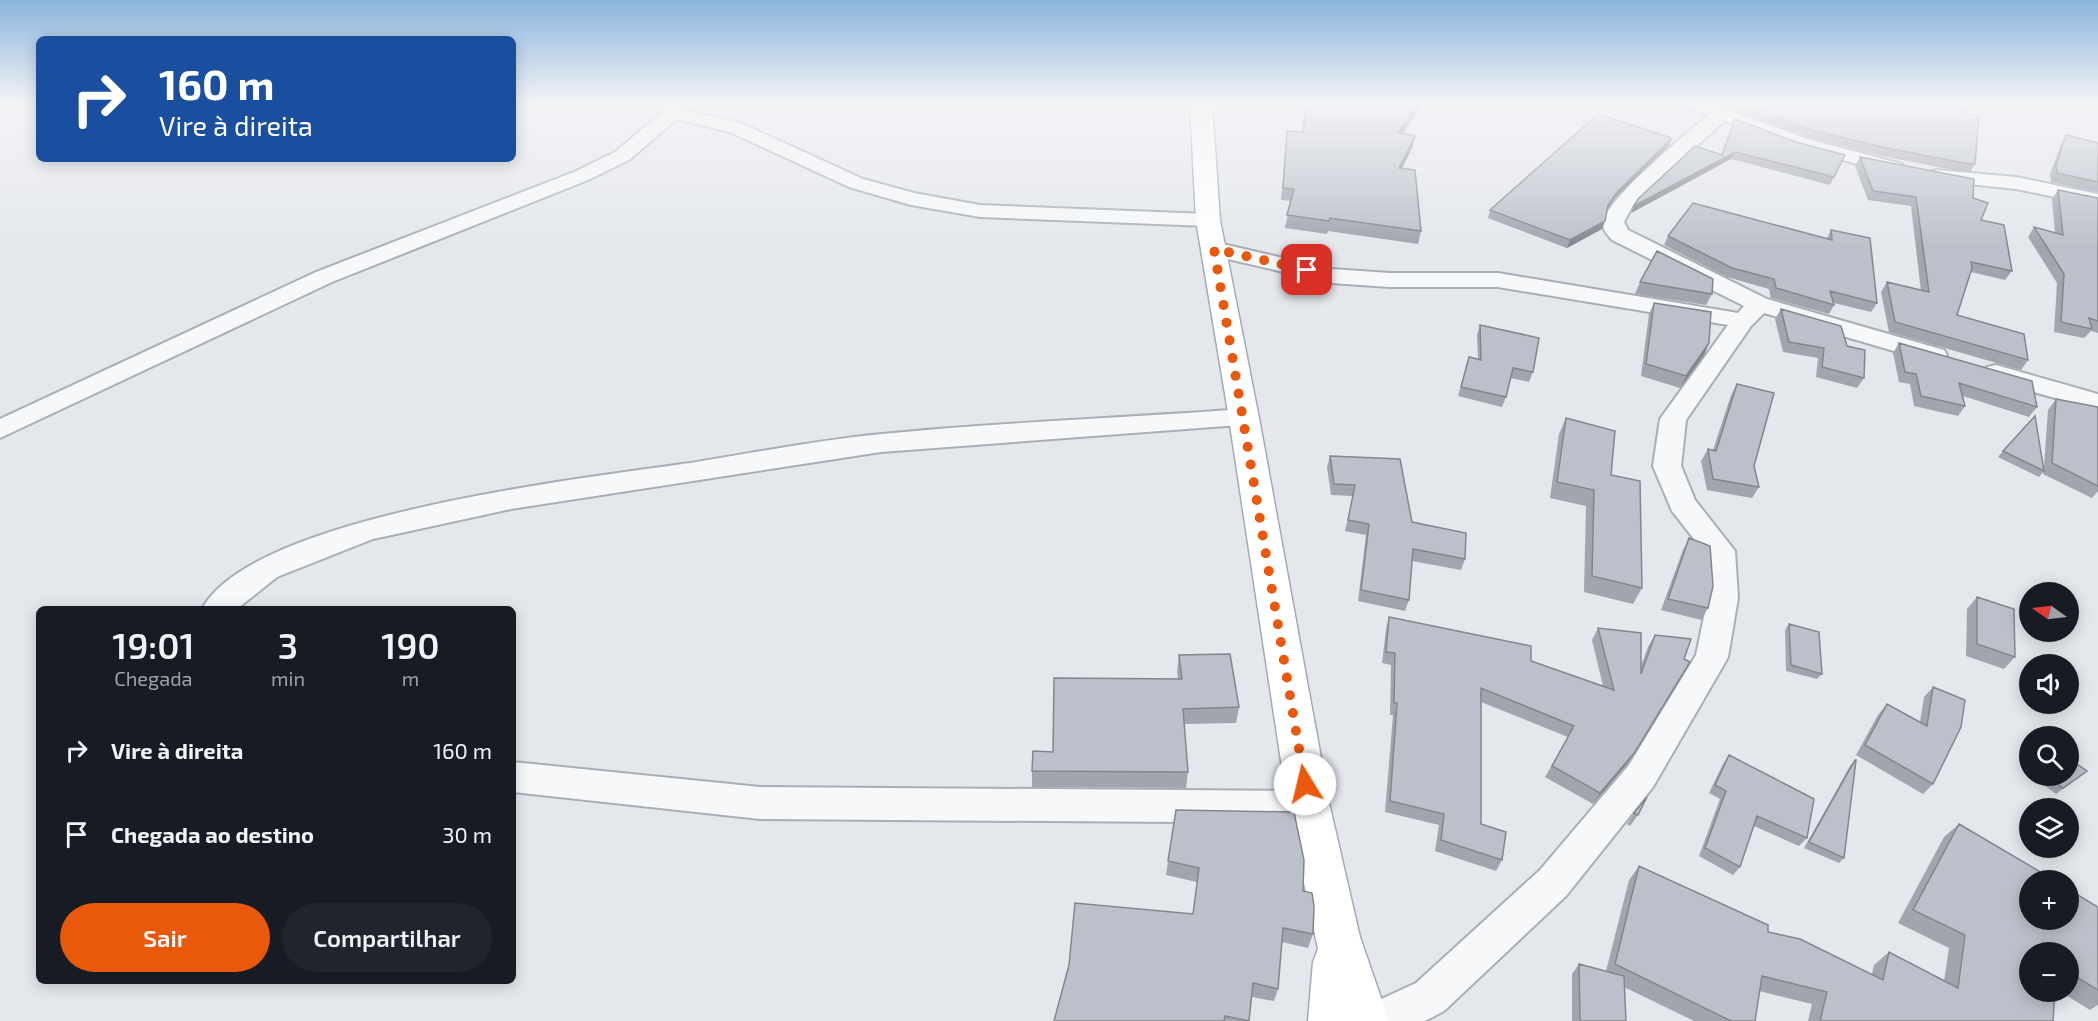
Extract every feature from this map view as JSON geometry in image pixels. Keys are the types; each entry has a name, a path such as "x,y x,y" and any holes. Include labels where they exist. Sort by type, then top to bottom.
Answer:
{"main road":[{"path":"1205,152 1211,235 1309,807 1337,937 1365,1021"},
{"path":"1332,1021 1337,937"}],"street":[{"path":"0,429 324,277 581,176 627,152"},
{"path":"788,152 856,183 911,199 980,211 1211,235 1331,276 1390,280 1498,280 1682,309 1751,313 1968,364 2098,402"},
{"path":"1669,152 1624,202 1613,222 1614,229 1751,313"},
{"path":"1833,152 1880,164 1959,179 2016,183 2098,200"},
{"path":"1381,1021 1430,997 1553,883 1641,776 1713,657 1723,598 1720,551 1682,504 1667,466 1673,419 1751,313"},
{"path":"220,606 266,569 314,549 369,530 511,499 881,443 1244,418"},
{"path":"516,777 760,803 1309,807"}],"building":[{"path":"1286,152 1407,152 1399,168 1415,170 1421,231 1330,218 1329,221 1287,215 1294,189 1283,188"},
{"path":"1556,152 1658,152 1618,191 1608,205 1605,221 1570,240 1490,210"},
{"path":"1689,152 1712,152 1722,155 1723,152 1832,152 1845,155 1834,177 1735,152 1634,206 1638,199"},
{"path":"1905,152 1976,152 1975,164"},
{"path":"2060,152 2098,152 2098,182 2057,173 2056,165"},
{"path":"1860,157 1974,179 1973,198 1988,203 1981,220 2004,225 2012,271 1971,262 1972,268 1957,315 2024,334 2028,360 1895,322 1887,282 1929,292 1916,197 1873,191"},
{"path":"2058,190 2098,198 2098,321 2089,318 2092,329 2061,322 2064,274 2034,227 2063,235"},
{"path":"1693,203 1832,240 1831,230 1870,238 1877,303 1830,291 1834,305 1776,288 1774,279 1732,268 1668,236"},
{"path":"1657,251 1713,279 1712,294 1640,282"},
{"path":"1654,303 1711,312 1709,343 1686,376 1646,364"},
{"path":"1781,309 1841,326 1847,346 1865,350 1864,378 1822,367 1824,348 1789,342"},
{"path":"1480,325 1539,338 1533,372 1513,368 1506,397 1461,387 1469,357 1481,360"},
{"path":"1899,343 2032,381 2037,407 1959,383 1965,406 1921,396 1916,374 1905,372"},
{"path":"1737,384 1774,393 1754,466 1759,487 1713,479 1708,449 1716,451"},
{"path":"2056,399 2098,407 2098,486 2052,463"},
{"path":"2035,416 2044,471 2003,451"},
{"path":"1566,418 1615,431 1611,475 1640,481 1642,588 1592,576 1594,490 1557,482"},
{"path":"1330,456 1400,459 1412,522 1466,533 1465,559 1413,549 1409,600 1361,590 1369,524 1348,520 1355,485 1334,484"},
{"path":"1689,538 1710,546 1713,586 1708,608 1668,599"},
{"path":"1977,597 2014,609 2015,657 1977,644"},
{"path":"1389,617 1531,646 1531,661 1614,690 1598,628 1641,633 1641,674 1655,635 1691,639 1684,659 1690,662 1635,752 1600,793 1552,766 1574,726 1481,688 1481,824 1506,832 1502,860 1441,840 1444,814 1390,801 1397,703 1394,703 1395,653 1386,652"},
{"path":"1789,624 1819,632 1822,674 1791,665"},
{"path":"1230,654 1239,707 1183,709 1188,772 1032,771 1033,751 1053,752 1054,678 1182,679 1179,655"},
{"path":"1933,687 1965,700 1961,727 1933,784 1865,745 1887,704 1927,726"},
{"path":"1729,755 1814,799 1807,838 1757,816 1740,867 1705,848 1726,791 1715,785"},
{"path":"1856,760 1844,858 1809,842"},
{"path":"2079,766 2087,771 2079,777"},
{"path":"1647,797 1638,815 1634,813"},
{"path":"1176,810 1294,812 1304,860 1303,891 1312,893 1313,934 1283,928 1278,989 1253,983 1249,1021 1225,1016 1224,1021 1054,1021 1069,965 1075,903 1193,914 1199,868 1168,861"},
{"path":"1959,824 2037,870 2019,870 2019,930 2079,930 2079,896 2098,907 2098,990 2079,979 2079,942 2019,942 2019,1002 2054,1002 2053,1021 1820,1021 1827,992 1762,976 1755,1021 1731,1021 1615,964 1639,866 1768,925 1768,932 1800,939 1883,980 1889,952 1958,988 1965,935 1913,910"},
{"path":"1579,964 1624,976 1626,1021 1580,1021"}],"route":[{"path":"1305,784 1214,249 1307,270"}]}
